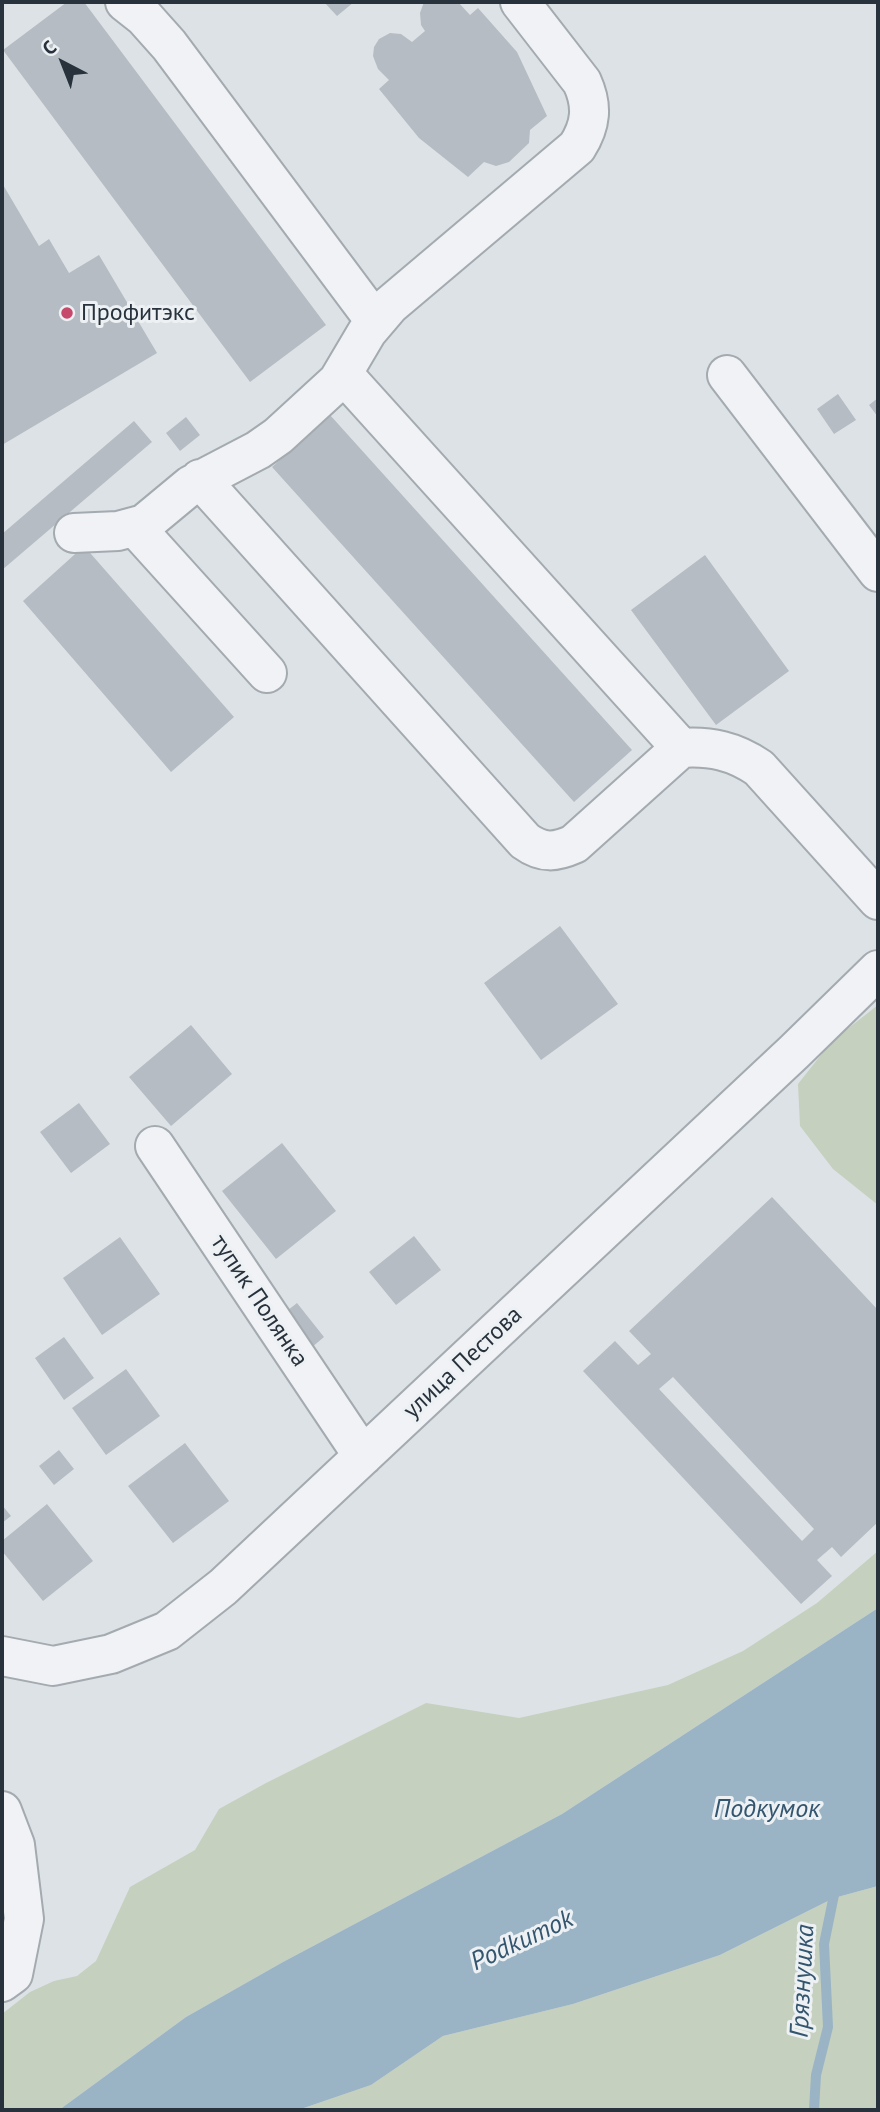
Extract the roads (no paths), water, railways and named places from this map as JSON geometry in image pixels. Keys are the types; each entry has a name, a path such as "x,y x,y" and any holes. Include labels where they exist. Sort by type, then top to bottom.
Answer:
{"street":[{"path":"74,533 118,531 135,527 154,517 181,492 258,450 278,436 343,374 375,321 390,305 576,147 589,123 589,97 582,82 520,2"},
{"path":"144,7 169,45 375,321"},
{"path":"343,374 681,748"},
{"path":"727,375 878,572"},
{"path":"200,480 534,848 559,851 574,844 681,748 715,748 746,759 759,768 878,900"},
{"path":"135,527 267,673"},
{"name":"улица Пестова","path":"2,1656 53,1666 111,1654 167,1631 223,1587 784,1062 878,970"},
{"name":"тупик Полянка","path":"155,1146 363,1456"},
{"path":"2,1811 15,1845 24,1919 13,1974 2,1982"}],"water":[{"name":"Подкумок","path":"878,1608 878,1886 834,1898 720,1955 573,2004 443,2036 371,2085 298,2110 59,2110 186,2017 283,1962 562,1814"}],"waterway":[{"name":"Грязнушка","path":"814,2110 816,2075 828,2027 824,1944 836,1885"}],"place":[{"name":"Профитэкс","path":"67,313"}],"water label":[{"name":"Podkumok","path":"522,1941"}]}
